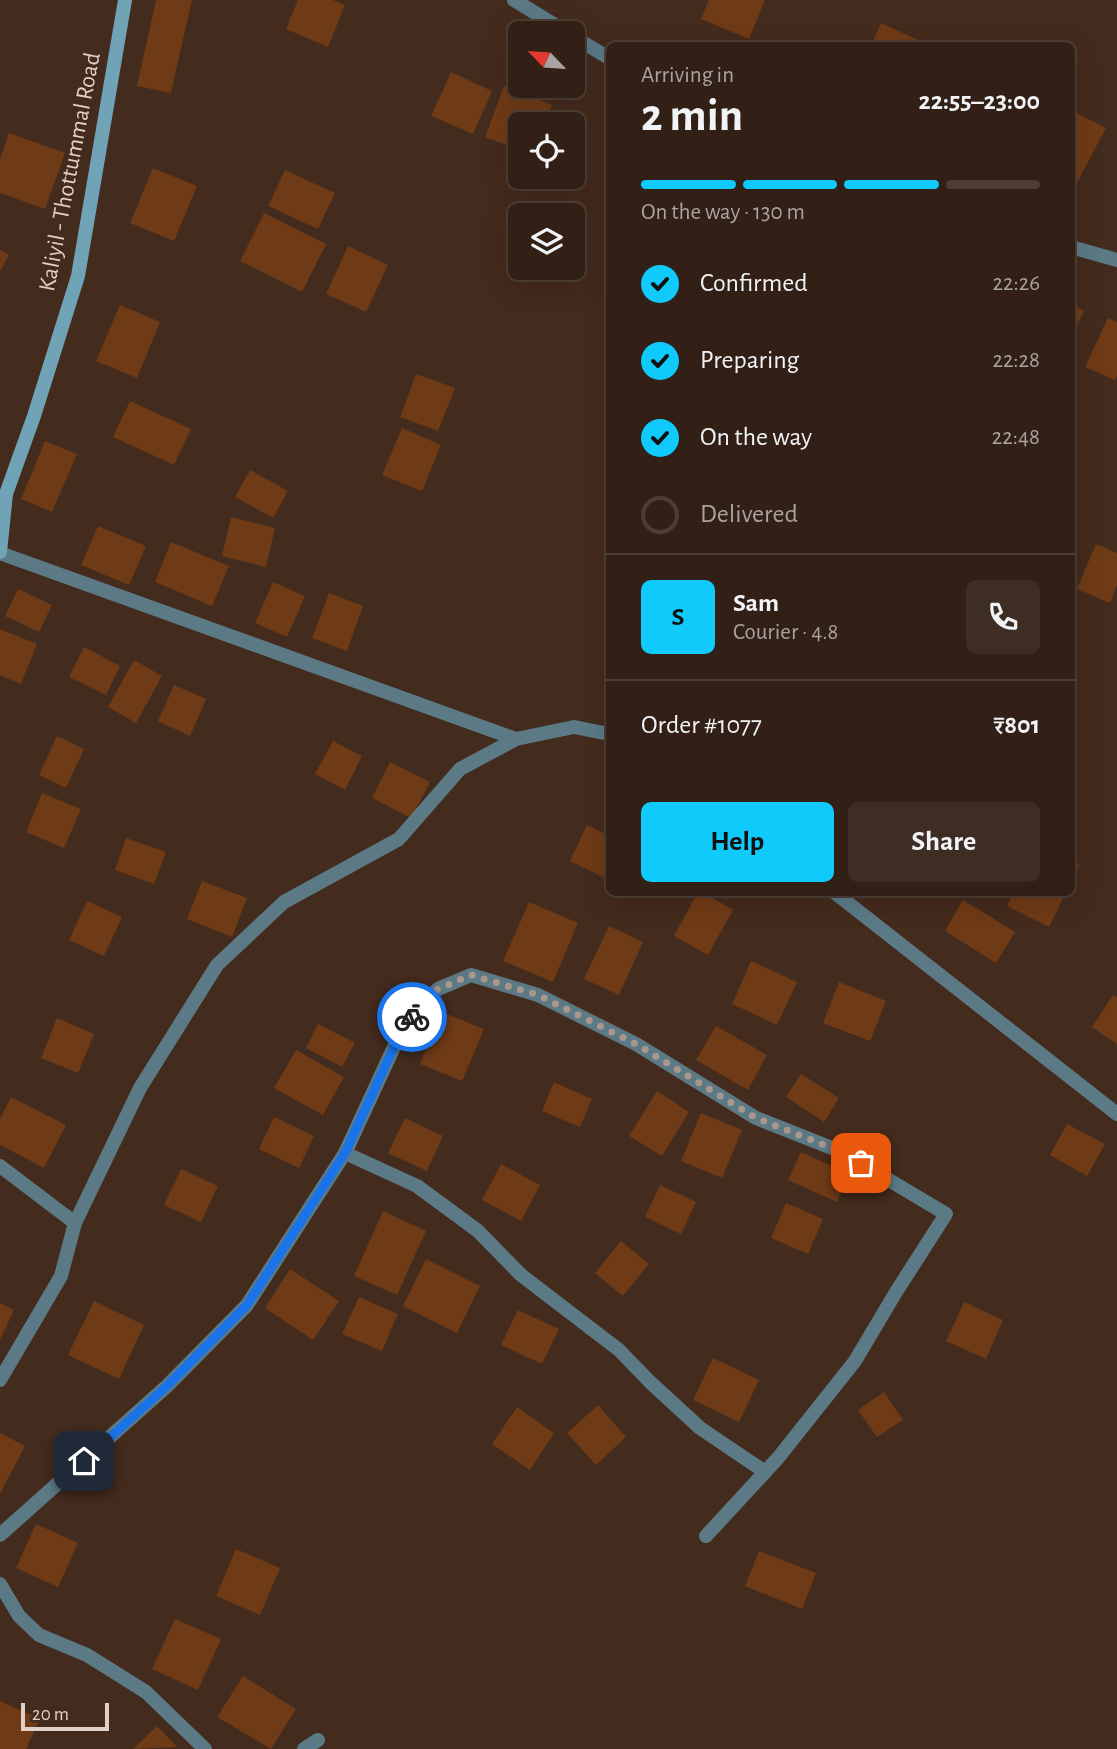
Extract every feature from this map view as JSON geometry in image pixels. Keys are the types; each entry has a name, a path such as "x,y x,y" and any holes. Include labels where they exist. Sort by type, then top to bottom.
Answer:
{"main road":[{"name":"Kaliyil - Thottummal Road","path":"0,552 5,494 34,416 78,276 125,0"}],"street":[{"path":"514,0 549,21"},
{"path":"585,43 606,56"},
{"path":"1075,248 1117,260"},
{"path":"0,552 516,739"},
{"path":"0,1380 61,1276 75,1223 140,1088 217,965 284,902 398,839 460,769 516,739 575,727 606,733"},
{"path":"839,896 912,956 1117,1114"},
{"path":"0,1535 167,1386 247,1305 345,1153 394,1047 418,1007 438,989 471,975 538,995 636,1044 756,1118 842,1152 946,1213 855,1361 765,1472 706,1536"},
{"path":"345,1153 417,1186 478,1231 521,1275 619,1350 700,1427 765,1472"},
{"path":"0,1166 75,1223"},
{"path":"0,1584 19,1616 39,1635 87,1655 146,1692 205,1749"},
{"path":"304,1749 318,1740"}],"building":[{"path":"156,0 192,0 171,93 137,86"},
{"path":"298,0 333,0 345,5 328,47 286,29"},
{"path":"709,0 765,0 749,39 701,19"},
{"path":"881,23 922,42 873,42"},
{"path":"451,72 492,91 473,134 431,116"},
{"path":"504,86 508,88 508,98 534,98 552,105 549,112 508,112 508,146 485,137"},
{"path":"1075,112 1106,128 1075,186"},
{"path":"9,133 65,153 45,209 0,193 0,159"},
{"path":"153,168 197,186 174,241 130,223"},
{"path":"285,170 335,193 318,229 268,206"},
{"path":"264,213 326,244 302,292 240,261"},
{"path":"348,246 388,265 366,312 326,294"},
{"path":"0,250 9,255 0,271"},
{"path":"120,305 160,322 137,378 96,361"},
{"path":"1075,307 1084,311 1075,330"},
{"path":"1108,318 1117,322 1115,380 1085,367"},
{"path":"416,374 455,388 438,431 400,417"},
{"path":"130,401 191,429 174,465 113,437"},
{"path":"402,428 441,445 422,491 382,475"},
{"path":"45,441 77,454 52,512 21,499"},
{"path":"250,470 288,491 273,518 235,497"},
{"path":"231,517 275,528 266,567 222,556"},
{"path":"98,526 146,546 129,585 81,565"},
{"path":"171,542 229,566 212,606 155,582"},
{"path":"1096,544 1117,553 1117,585 1110,603 1077,589"},
{"path":"273,582 305,596 287,637 255,623"},
{"path":"18,589 52,605 39,632 5,616"},
{"path":"329,593 363,606 347,651 312,638"},
{"path":"0,629 37,644 21,684 0,675"},
{"path":"84,647 120,666 106,695 69,677"},
{"path":"134,660 162,676 136,723 108,707"},
{"path":"174,685 206,699 190,736 158,721"},
{"path":"57,736 84,749 66,788 39,775"},
{"path":"333,741 362,756 345,790 315,774"},
{"path":"390,762 430,782 411,818 372,798"},
{"path":"42,793 81,809 64,848 26,832"},
{"path":"587,825 606,834 606,879 570,861"},
{"path":"126,838 166,852 154,884 115,870"},
{"path":"1075,862 1080,864 1075,875"},
{"path":"202,881 247,898 232,937 187,919"},
{"path":"696,896 709,896 733,910 708,955 674,936"},
{"path":"1012,896 1064,896 1049,927 1007,906"},
{"path":"963,900 1015,932 996,963 945,931"},
{"path":"87,901 122,917 104,956 69,940"},
{"path":"529,902 578,923 553,982 503,961"},
{"path":"609,926 643,942 619,995 584,979"},
{"path":"751,961 797,982 777,1025 732,1004"},
{"path":"839,982 886,1001 870,1041 823,1023"},
{"path":"1113,995 1117,997 1117,1044 1092,1027"},
{"path":"442,1012 484,1029 462,1081 420,1064"},
{"path":"57,1018 94,1034 78,1073 41,1058"},
{"path":"318,1024 355,1043 342,1067 306,1048"},
{"path":"716,1026 767,1055 748,1090 696,1060"},
{"path":"296,1050 344,1077 323,1115 274,1088"},
{"path":"801,1074 839,1098 824,1122 786,1097"},
{"path":"554,1082 592,1099 580,1127 542,1111"},
{"path":"657,1091 689,1112 662,1156 629,1136"},
{"path":"11,1097 66,1125 44,1168 0,1145 0,1119"},
{"path":"701,1113 742,1130 722,1178 681,1161"},
{"path":"274,1117 314,1136 299,1168 259,1149"},
{"path":"405,1118 443,1136 427,1171 388,1153"},
{"path":"1067,1124 1105,1144 1087,1176 1050,1155"},
{"path":"801,1152 849,1174 837,1202 788,1180"},
{"path":"501,1164 540,1185 521,1221 482,1200"},
{"path":"181,1169 218,1186 201,1222 164,1205"},
{"path":"660,1185 696,1202 681,1234 645,1217"},
{"path":"786,1203 823,1219 808,1254 771,1238"},
{"path":"383,1211 426,1231 397,1295 354,1276"},
{"path":"621,1241 649,1264 623,1296 595,1273"},
{"path":"426,1259 480,1286 457,1333 403,1306"},
{"path":"290,1269 339,1301 313,1340 265,1308"},
{"path":"359,1297 398,1314 382,1351 342,1334"},
{"path":"94,1301 144,1325 119,1379 68,1355"},
{"path":"964,1302 1003,1320 986,1359 946,1341"},
{"path":"0,1303 14,1310 0,1340"},
{"path":"518,1310 559,1329 542,1364 501,1345"},
{"path":"713,1358 759,1380 739,1422 693,1400"},
{"path":"884,1392 903,1420 877,1437 858,1410"},
{"path":"598,1405 626,1437 596,1465 567,1433"},
{"path":"517,1407 554,1433 530,1470 492,1444"},
{"path":"0,1433 25,1446 0,1494"},
{"path":"36,1524 78,1543 58,1587 16,1568"},
{"path":"236,1549 280,1568 260,1615 216,1596"},
{"path":"759,1551 816,1573 802,1609 745,1586"},
{"path":"175,1619 221,1639 198,1690 152,1669"},
{"path":"243,1676 296,1709 271,1749 217,1717"},
{"path":"0,1701 40,1719 26,1749 0,1749"},
{"path":"157,1726 177,1747 133,1749"}],"way so far":[{"path":"412,1017 418,1007 438,989 471,975 538,995 636,1044 756,1118 842,1152 861,1163"}],"route":[{"path":"84,1461 167,1386 247,1305 345,1153 394,1047 412,1017"}]}
